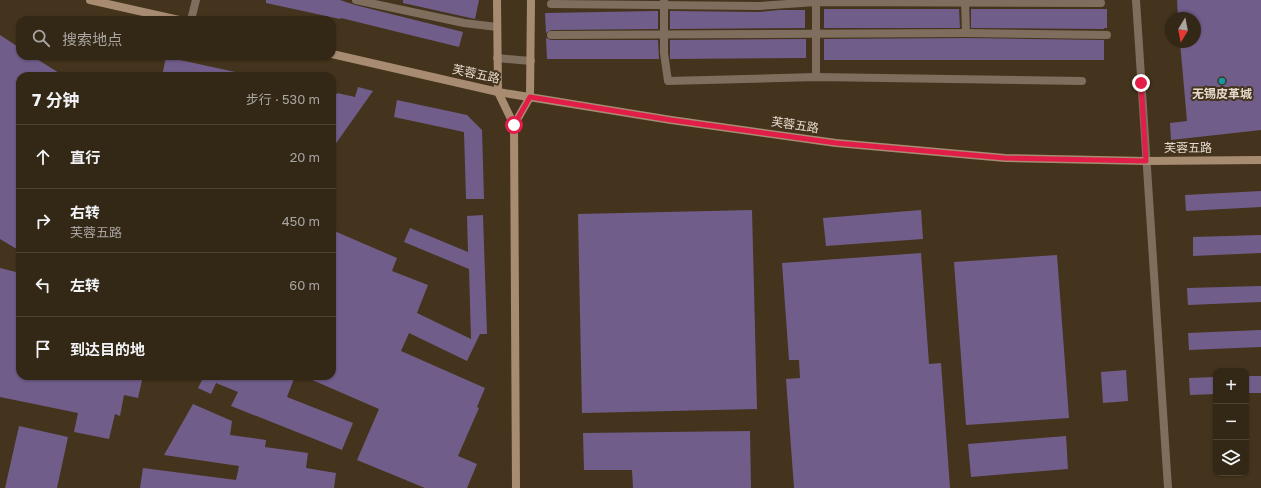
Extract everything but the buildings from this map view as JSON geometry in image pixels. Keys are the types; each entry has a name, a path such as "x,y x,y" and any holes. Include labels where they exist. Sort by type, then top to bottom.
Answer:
{"street":[{"path":"90,0 161,16"},
{"path":"192,16 196,0"},
{"path":"356,0 464,23 497,27"},
{"path":"497,0 498,92 514,125 516,488"},
{"path":"514,125 530,97 531,0"},
{"path":"1136,0 1168,488"},
{"path":"816,1 816,77"},
{"path":"551,4 664,2 759,6 816,1 1101,3"},
{"path":"966,1 966,33"},
{"path":"664,2 664,53 668,81 816,77 1082,81"},
{"path":"551,35 966,33 1107,35"},
{"name":"芙蓉五路","path":"336,55 498,92 671,120 836,143 1005,158 1146,161 1261,160"},
{"path":"497,58 531,61"}],"place":[{"name":"无锡皮革城","path":"1222,81"}],"route":[{"path":"514,125 530,97 671,120 836,143 1005,158 1146,161 1141,83"}]}
